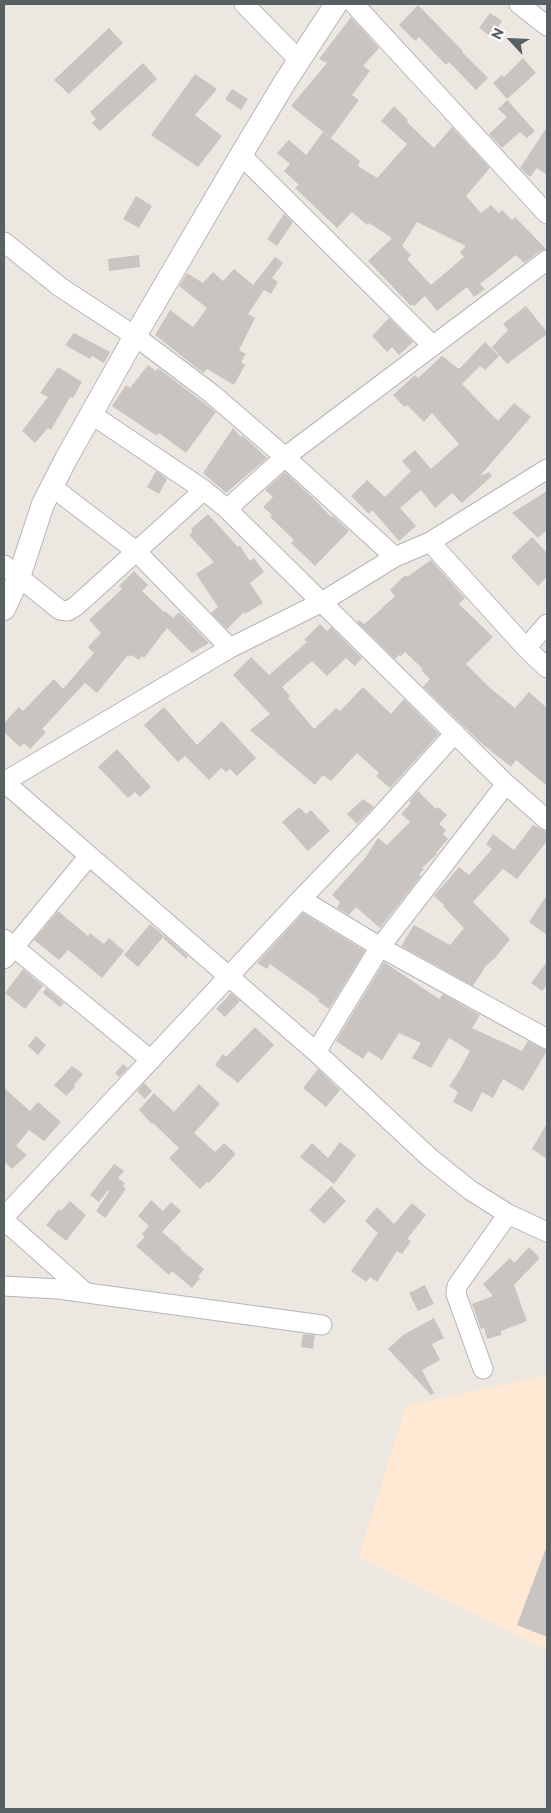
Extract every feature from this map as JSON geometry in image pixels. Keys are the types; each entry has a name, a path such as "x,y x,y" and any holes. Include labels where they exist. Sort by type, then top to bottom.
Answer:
{"street":[{"path":"244,4 299,60"},
{"path":"4,609 11,571 51,486 135,336 241,155 336,4"},
{"path":"354,4 547,214"},
{"path":"519,4 547,26"},
{"path":"241,155 432,345"},
{"path":"4,242 60,287 135,336 212,394 285,457 395,557"},
{"path":"227,509 285,457 547,260"},
{"path":"91,414 204,490 227,509 506,784 547,820"},
{"path":"547,469 430,542 395,557 322,602 230,648 4,782 316,1052 430,1158 470,1190 508,1214 547,1232"},
{"path":"51,486 136,551 230,648"},
{"path":"11,571 60,610 68,610 76,606 204,490"},
{"path":"430,542 526,648 547,668"},
{"path":"526,648 547,624"},
{"path":"86,1293 4,1219 228,977 376,821 455,733"},
{"path":"316,1052 380,947 506,784"},
{"path":"89,856 7,948 151,1060"},
{"path":"301,899 380,947 547,1039"},
{"path":"483,1369 456,1294 457,1286 508,1214"},
{"path":"4,1286 58,1289 322,1325"}],"shaded area":[{"path":"547,1375 547,1650 359,1557 406,1406"}],"building":[{"path":"418,5 488,78 476,90 449,62 446,65 419,37 415,41 399,25"},
{"path":"490,13 502,21 492,37 479,28"},
{"path":"351,17 379,48 363,66 370,71 352,95 359,100 331,138 291,106 327,63 319,59"},
{"path":"109,28 123,43 69,94 54,80"},
{"path":"523,58 536,73 507,99 493,83 502,75 504,77"},
{"path":"143,63 157,79 100,131 92,123 96,119 90,112"},
{"path":"195,74 217,89 195,115 222,136 198,167 151,135"},
{"path":"232,89 248,99 241,110 225,99"},
{"path":"507,100 535,131 527,138 520,132 502,148 489,134 507,117 498,109"},
{"path":"394,106 408,120 407,122 434,148 452,127 490,168 466,196 481,213 491,205 499,213 502,210 512,220 515,217 546,249 540,251 524,263 516,255 480,284 485,289 474,297 467,287 437,311 425,296 414,306 413,304 411,306 368,261 392,238 369,223 367,225 352,212 337,228 295,188 299,185 284,171 290,164 277,153 289,140 306,155 323,132 360,161 358,166 377,178 407,144 381,121","holes":["417,222 466,246 460,252 464,257 431,285 407,259 411,255 402,246"]},
{"path":"547,127 547,175 537,168 530,177 520,168"},
{"path":"136,196 152,206 139,228 123,219"},
{"path":"284,214 293,222 277,246 267,239"},
{"path":"139,255 140,267 109,271 108,259"},
{"path":"275,257 283,263 272,278 278,282 271,294 264,290 248,314 255,318 239,350 246,354 241,362 245,365 234,385 207,369 203,373 155,335 170,310 193,327 207,308 179,286 187,273 203,283 213,272 223,281 234,269 253,285"},
{"path":"526,306 547,334 507,364 492,347 508,330 503,324"},
{"path":"389,318 413,342 399,355 392,347 387,352 372,336"},
{"path":"74,333 110,352 104,363 92,356 90,359 65,345"},
{"path":"485,342 499,356 485,370 480,366 462,384 498,421 514,403 531,417 480,476 489,472 492,476 462,503 452,493 435,508 421,490 400,508 416,526 399,541 372,510 369,514 351,496 367,480 385,497 411,471 402,461 415,450 431,469 459,444 432,413 424,422 407,405 404,407 393,395 415,375 418,378 442,356 459,369"},
{"path":"148,365 156,371 158,368 216,412 186,453 159,433 157,436 112,406 126,385 130,388"},
{"path":"58,367 82,382 73,398 70,397 51,430 48,428 35,443 22,431 48,397 40,393"},
{"path":"233,428 267,458 226,493 203,473"},
{"path":"156,471 167,479 159,494 147,487"},
{"path":"285,472 331,517 333,516 349,531 315,566 291,543 294,540 270,517 272,515 263,507 273,497 265,490"},
{"path":"547,491 547,530 538,538 512,513"},
{"path":"208,514 238,547 240,546 250,561 254,558 264,572 250,583 263,603 245,614 244,612 227,629 211,613 218,607 196,574 214,562 189,535 193,531 191,529"},
{"path":"532,537 547,553 547,577 538,586 511,557"},
{"path":"431,560 465,598 459,604 493,637 466,664 490,688 515,708 529,692 547,708 547,786 516,760 511,767 480,742 423,687 430,679 421,670 423,669 405,652 395,659 357,622 359,620 364,624 368,621 395,596 390,590 405,575 407,577"},
{"path":"134,571 148,585 142,591 173,618 179,612 209,643 192,653 167,628 144,658 142,656 139,660 128,655 97,693 85,683 42,729 46,732 30,749 24,743 20,747 4,732 4,723 19,707 23,711 54,679 63,689 94,653 88,647 101,633 89,620 122,589 119,586"},
{"path":"320,624 327,631 331,627 362,658 355,666 346,658 327,676 312,661 282,687 290,696 288,698 314,729 336,708 340,711 363,687 391,714 404,699 439,734 390,788 376,776 379,773 357,753 331,781 323,775 315,785 250,730 270,714 233,675 251,657 269,675 307,642 304,640"},
{"path":"164,707 197,745 222,721 256,758 237,776 230,769 226,772 221,768 209,780 185,756 178,762 144,725"},
{"path":"117,749 151,787 140,797 135,792 128,798 98,767"},
{"path":"418,791 436,809 438,807 447,815 439,824 446,830 443,834 448,839 437,854 422,868 424,869 419,875 421,876 380,928 356,907 349,915 337,908 340,902 332,895 365,858 378,838 387,845 410,822 401,814 411,803 409,801"},
{"path":"363,799 374,807 357,824 347,814"},
{"path":"299,807 306,814 311,810 330,831 308,851 282,822"},
{"path":"533,825 547,832 547,841 517,879 503,869 473,902 510,939 496,957 485,967 473,986 401,946 414,925 450,945 464,928 434,896 459,867 469,875 492,849 486,844 493,834 514,850"},
{"path":"547,895 547,935 529,922"},
{"path":"58,911 88,936 90,933 104,944 109,938 124,951 102,978 68,950 59,960 34,940"},
{"path":"303,913 365,951 329,1009 318,1001 319,999 270,964 267,969 257,963"},
{"path":"150,924 164,936 138,967 124,955"},
{"path":"165,936 188,956 186,959 163,938"},
{"path":"384,962 439,999 443,994 480,1015 472,1028 522,1051 528,1041 547,1051 523,1091 503,1079 493,1098 482,1092 472,1112 453,1102 458,1092 449,1086 470,1051 449,1038 431,1068 412,1058 421,1043 399,1033 382,1060 368,1051 363,1059 336,1041"},
{"path":"547,962 547,985 542,991 531,983"},
{"path":"23,969 43,986 25,1009 5,993"},
{"path":"46,988 64,1003 60,1007 43,993"},
{"path":"231,993 240,1001 225,1017 216,1009"},
{"path":"255,1027 274,1045 238,1083 215,1065 223,1054 226,1057"},
{"path":"36,1036 46,1045 38,1055 28,1046"},
{"path":"123,1064 128,1068 119,1077 115,1073"},
{"path":"72,1066 83,1074 74,1085 75,1087 66,1096 54,1085"},
{"path":"318,1069 340,1090 326,1107 303,1088"},
{"path":"144,1083 152,1091 145,1099 137,1091"},
{"path":"199,1084 220,1104 194,1133 215,1152 224,1143 236,1154 209,1183 207,1182 200,1189 169,1158 179,1148 139,1110 154,1093 174,1112"},
{"path":"4,1088 30,1111 38,1102 61,1122 44,1141 29,1130 16,1146 27,1155 12,1169 4,1161"},
{"path":"547,1123 547,1159 532,1149"},
{"path":"340,1142 356,1155 334,1184 300,1157 312,1143 328,1158"},
{"path":"114,1164 124,1171 118,1178 125,1183 123,1186 126,1189 105,1218 96,1211 109,1192 108,1190 99,1202 90,1195"},
{"path":"331,1186 346,1201 324,1224 309,1210"},
{"path":"151,1200 163,1211 171,1202 181,1211 162,1232 204,1269 192,1288 172,1271 169,1275 136,1246 145,1237 142,1234 149,1226 138,1216"},
{"path":"70,1201 86,1215 66,1241 46,1225 59,1209 61,1211"},
{"path":"412,1203 426,1215 407,1239 411,1241 402,1254 397,1251 377,1282 370,1277 366,1282 351,1271 378,1233 365,1221 377,1207 394,1224"},
{"path":"529,1247 540,1258 514,1285 527,1321 501,1331 501,1335 487,1339 484,1328 481,1329 472,1304 493,1296 483,1284 510,1258 514,1263"},
{"path":"425,1285 434,1304 418,1311 409,1293"},
{"path":"434,1318 444,1338 432,1344 440,1360 422,1370 434,1393 431,1395 388,1349 403,1335"},
{"path":"303,1334 315,1335 313,1349 301,1347"},
{"path":"547,1549 547,1637 517,1625"}]}
